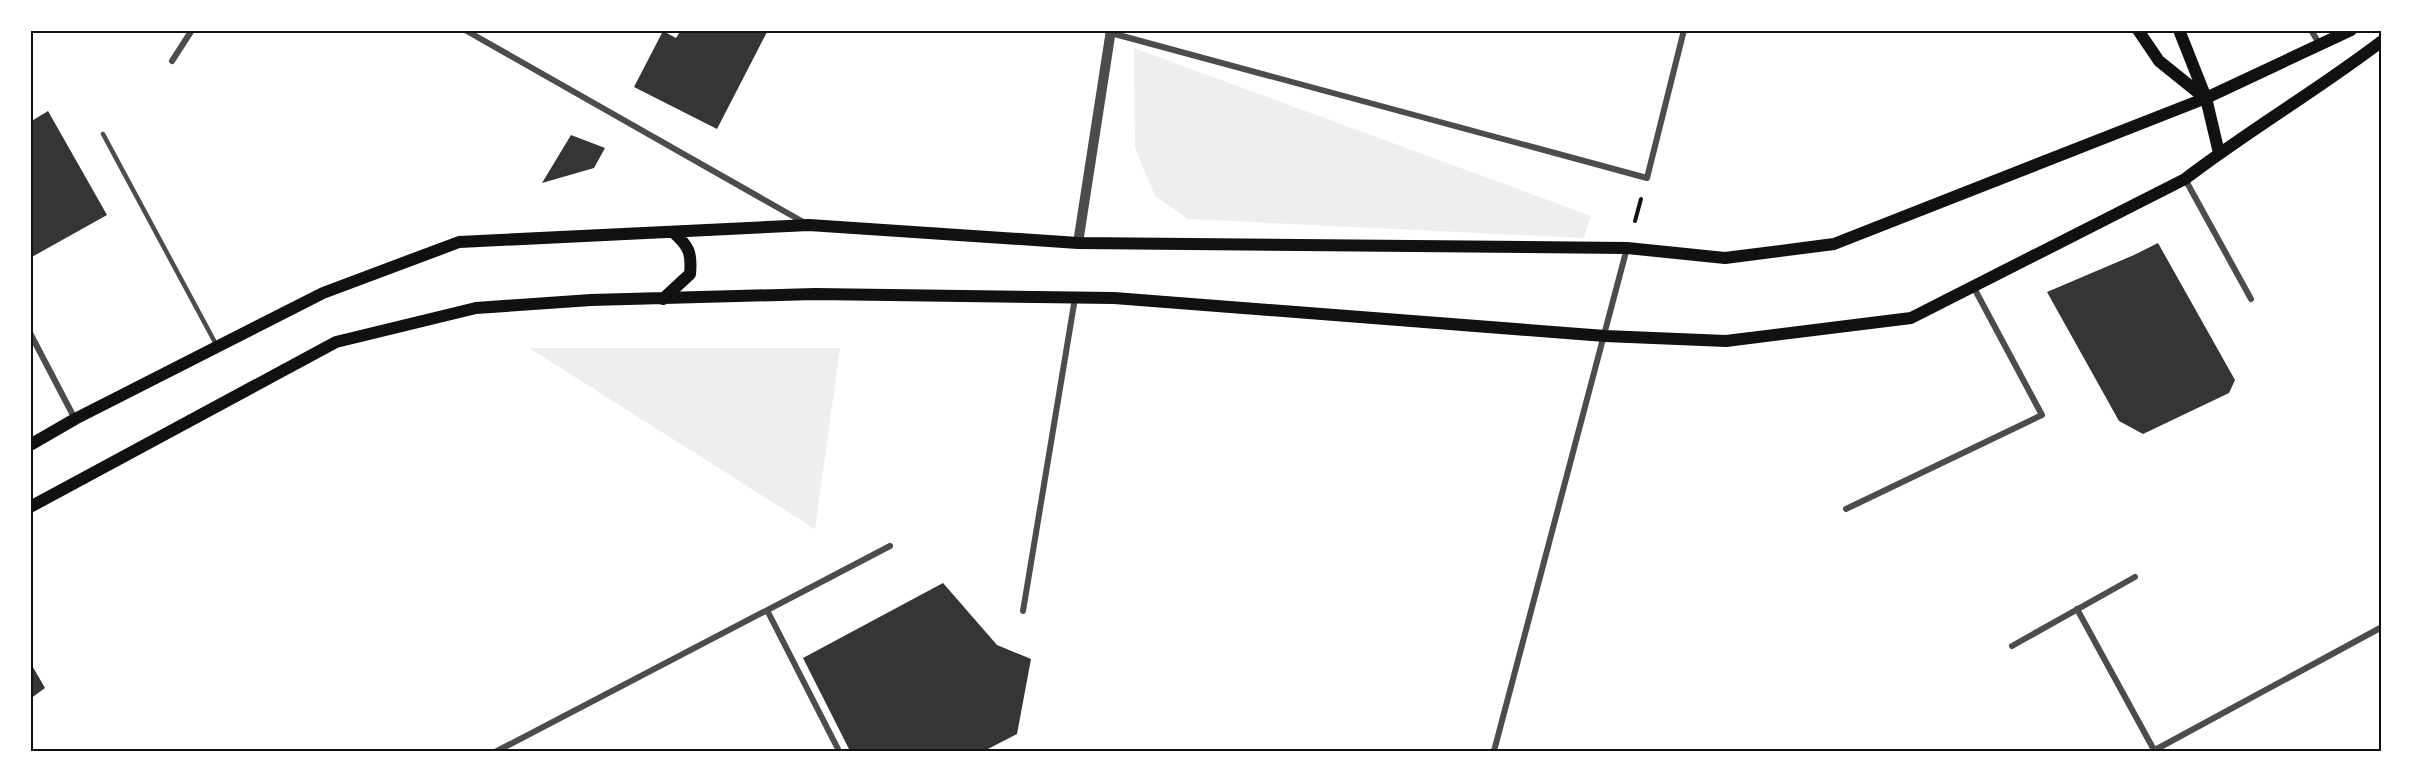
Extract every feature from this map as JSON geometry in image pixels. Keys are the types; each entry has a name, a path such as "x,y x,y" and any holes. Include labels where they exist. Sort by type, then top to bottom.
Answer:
{"main road":[{"path":"2138,30 2159,61 2206,98"},
{"path":"2179,30 2206,98 2219,153"},
{"path":"30,445 75,419 323,292 459,242 809,225 1078,243 1627,248 1725,258 1834,244 2206,98 2351,30"},
{"path":"30,507 336,342 476,308 591,300 815,294 1114,298 1605,336 1726,341 1911,318 2185,179 2219,153 2336,76 2382,41"},
{"path":"663,299 690,274 692,256 684,241 673,232"}],"street":[{"path":"172,61 192,30"},
{"path":"465,30 809,225"},
{"path":"1078,243 1111,31 1647,178 1684,30"},
{"path":"2311,30 2320,46"},
{"path":"2185,179 2251,298"},
{"path":"1494,751 1627,248"},
{"path":"1846,508 2042,415 1974,286"},
{"path":"1023,611 1075,297"},
{"path":"30,333 75,419"},
{"path":"497,751 768,612 890,546"},
{"path":"2012,646 2135,577"},
{"path":"2077,609 2153,751 2382,627"},
{"path":"768,612 839,751"}],"lane":[{"path":"103,134 217,347"}],"path":[{"path":"1627,248 1647,178"}],"shaded area":[{"path":"1134,48 1591,216 1584,238 1188,219 1155,196 1135,148"},
{"path":"529,348 840,348 815,529"}],"building":[{"path":"681,30 768,30 717,129 634,87 663,31 676,38"},
{"path":"48,111 107,215 30,258 30,122"},
{"path":"571,135 605,148 594,168 542,183"},
{"path":"2158,243 2235,380 2229,393 2143,434 2119,421 2047,292"},
{"path":"943,583 997,645 1031,659 1017,734 984,751 850,751 803,658"},
{"path":"30,662 45,688 30,699"}]}
